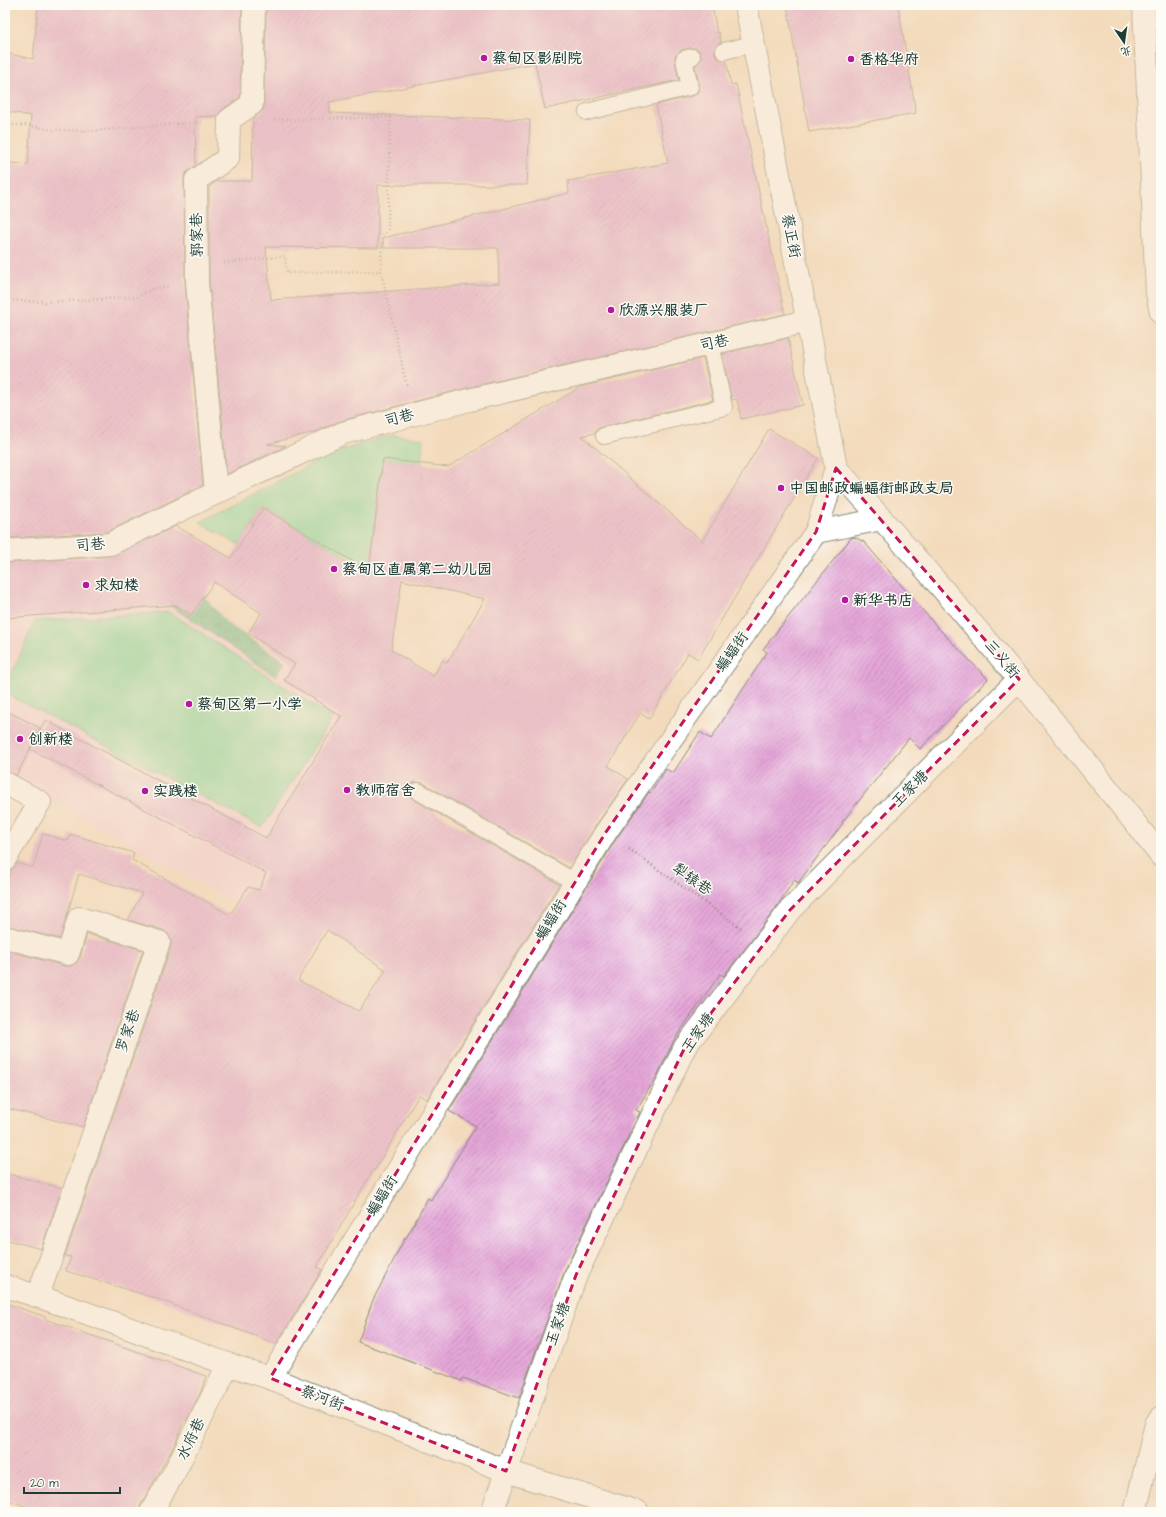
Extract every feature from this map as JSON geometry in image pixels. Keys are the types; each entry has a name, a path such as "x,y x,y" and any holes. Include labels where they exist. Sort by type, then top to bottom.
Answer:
{"street":[{"path":"229,120 252,104 254,5"},
{"name":"蔡正街","path":"746,5 836,468"},
{"path":"1144,5 1157,293 1161,312"},
{"name":"郭家巷","path":"216,492 197,274 196,180 228,158 229,120"},
{"name":"司巷","path":"5,551 110,544 216,492 343,433 414,414 808,320"},
{"name":"三义街","path":"836,468 882,519 1018,679 1161,856"},
{"name":"蝙蝠街","path":"270,1378 606,832 816,532 836,468"},
{"path":"816,532 882,519"},
{"name":"王家塘","path":"492,1512 576,1274 686,1048 790,910 1018,679"},
{"path":"5,784 40,802 5,859"},
{"name":"罗家巷","path":"5,937 68,954 78,918 159,942 38,1296"},
{"name":"蔡河街","path":"5,1286 38,1296 228,1365 270,1378 506,1471 638,1512"},
{"name":"水府巷","path":"151,1512 175,1472 228,1365"},
{"path":"1135,1512 1156,1424 1161,1418"}],"lane":[{"path":"724,51 753,44"},
{"path":"587,112 690,87 684,59 692,57"},
{"path":"604,436 724,407 710,344"},
{"path":"418,791 575,882"}],"path":[{"path":"252,104 252,120 390,117 388,230 382,237 381,271 414,414"},
{"path":"5,125 54,130 92,131 229,120"},
{"path":"5,300 46,302 137,297 151,289 197,274 285,256 287,273 381,271"},
{"name":"犁辕巷","path":"606,832 764,944"}],"highlighted area":[{"path":"836,468 1019,679 790,910 685,1047 576,1275 506,1471 270,1378 606,832 816,532"}],"shaded area":[{"name":"蔡甸区第一小学","path":"152,532 227,622 288,663 295,655 439,745 308,945 5,773 5,559"}],"green space":[{"path":"393,435 423,439 421,464 383,459 369,571 263,508 239,545 200,522 335,452"},
{"path":"167,553 227,624 285,662 275,676 171,606"},
{"path":"169,612 333,718 262,828 5,693 5,689 35,621"}],"building":[{"path":"38,5 242,5 240,97 222,110 217,116 195,117 196,165 185,174 184,180 185,283 203,485 107,532 5,538 5,162 28,165 31,116 5,111 5,53 33,59"},
{"path":"266,5 712,5 717,33 719,32 721,42 717,44 715,53 717,58 726,60 731,85 736,84 785,314 466,388 340,421 315,432 267,444 286,446 227,474 209,281 209,187 217,181 252,181 253,119 263,110","holes":["695,48 699,50 701,55 701,60 695,66 699,90 692,96 656,105 668,163 568,181 569,193 383,238 384,248 498,248 499,283 271,300 266,247 378,248 378,185 527,185 530,120 330,113 329,102 535,63 545,109 679,80 675,56 681,50"]},
{"name":"香格华府","path":"787,5 898,5 916,113 809,132"},
{"path":"788,338 803,405 741,419 737,399 732,400 722,354"},
{"path":"703,358 713,400 602,427 597,429 595,433 582,436 702,541 769,429 818,458 698,659 688,653 649,719 640,713 608,766 628,779 596,825 569,868 423,783 413,783 410,786 410,796 413,799 559,884 427,1099 419,1095 374,1171 373,1170 317,1267 322,1270 276,1344 158,1299 66,1271 71,1257 65,1256 171,946 171,940 168,934 163,930 128,920 142,893 79,874 60,939 5,925 5,890 11,870 17,863 33,868 43,834 68,841 70,834 134,853 132,860 230,915 248,887 259,890 266,873 30,749 45,720 266,838 341,716 284,680 295,664 248,633 261,613 214,582 191,615 176,605 5,618 5,563 111,556 176,526 231,558 263,508 369,571 383,459 448,467 580,387","holes":["402,580 485,599 447,663 443,660 433,676 391,650","327,930 386,970 359,1011 298,980"]},
{"path":"854,537 864,542 938,628 988,679 920,749 909,738 842,822 843,823 798,883 794,880 774,911 724,976 720,974 674,1040 657,1076 636,1110 640,1112 565,1270 519,1398 463,1378 462,1381 358,1342 373,1300 405,1238 428,1198 431,1200 476,1126 449,1111 616,839 649,792 651,793 666,769 673,773 700,732 711,739 767,652 763,649 851,538"},
{"name":"创新楼","path":"5,710 40,728 17,775 5,771"},
{"path":"87,934 143,950 83,1127 5,1108 5,950 65,966 71,966 80,958"},
{"path":"5,1173 62,1188 41,1249 5,1239"},
{"path":"5,1303 46,1317 45,1319 206,1376 201,1391 186,1421 184,1420 176,1442 140,1506 139,1512 42,1512 5,1499"}],"place":[{"name":"蔡甸区影剧院","path":"484,58"},
{"name":"香格华府","path":"851,59"},
{"name":"欣源兴服装厂","path":"611,310"},
{"name":"中国邮政蝙蝠街邮政支局","path":"781,488"},
{"name":"蔡甸区直属第二幼儿园","path":"334,569"},
{"name":"求知楼","path":"86,585"},
{"name":"新华书店","path":"845,600"},
{"name":"蔡甸区第一小学","path":"189,704"},
{"name":"创新楼","path":"20,739"},
{"name":"教师宿舍","path":"347,790"},
{"name":"实践楼","path":"145,791"}]}
